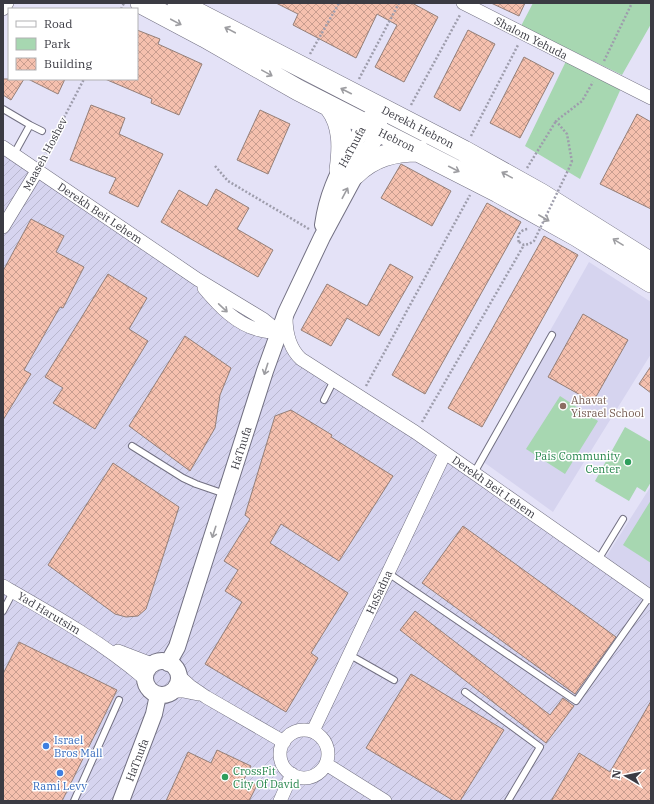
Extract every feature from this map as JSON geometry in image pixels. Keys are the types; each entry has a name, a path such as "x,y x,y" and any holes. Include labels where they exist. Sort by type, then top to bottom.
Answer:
{"highway":[{"name":"Hebron","path":"141,3 330,107 478,181 577,236 651,282"},
{"name":"Derekh Hebron","path":"178,3 464,151 518,181 651,263"},
{"path":"330,107 335,114 340,130 348,172 381,157 394,153 419,151"}],"street":[{"path":"3,9 7,3"},
{"name":"Shalom Yehuda","path":"464,4 651,98"},
{"name":"HaTnufa","path":"168,662 177,647 279,332 286,313 322,237 328,198 348,172 380,108"},
{"name":"Derekh Beit Lehem","path":"8,150 197,279 220,306 239,321 259,330 279,332"},
{"name":"Maaseh Hoshev","path":"3,227 37,171"},
{"name":"Derekh Beit Lehem","path":"286,313 287,331 290,344 301,359 445,453 650,596"},
{"name":"HaSadna","path":"313,731 445,453"},
{"name":"Yad Harutsim","path":"8,589 94,640 124,661 145,679"},
{"name":"Yad Harutsim","path":"94,640 152,664"},
{"path":"179,676 178,684 173,691 166,695 158,695 148,689 145,679 147,670 152,664 160,661 168,662 175,668 179,676 190,686 206,697 284,742"},
{"path":"173,691 188,691 206,697"},
{"name":"HaTnufa","path":"121,801 154,714 158,695"},
{"path":"305,730 313,731 320,735 325,741 328,756 326,764 314,775 299,777 286,769 280,754 281,747 290,734 305,730"},
{"path":"326,764 385,801"},
{"path":"280,801 292,774"}],"lane":[{"path":"3,108 42,131"},
{"path":"8,150 30,124"},
{"path":"474,473 552,335"},
{"path":"324,400 334,380"},
{"path":"132,446 189,481 226,494"},
{"path":"598,560 624,519"},
{"path":"388,573 576,701 650,596"},
{"path":"3,611 8,589"},
{"path":"350,655 394,680"},
{"path":"464,692 540,747 508,801"},
{"path":"74,801 119,700"}],"path":[{"path":"302,68 339,3"},
{"path":"351,93 399,3"},
{"path":"403,120 464,4"},
{"path":"464,151 524,34"},
{"name":"Maaseh Hoshev","path":"37,171 83,80"},
{"path":"518,181 556,121"},
{"path":"519,242 524,245 534,241 572,162"},
{"path":"215,166 228,181 322,237"},
{"path":"370,379 478,181"},
{"path":"424,418 524,245"}],"shaded area":[{"path":"3,153 266,324 335,380 651,597 651,801 3,801"},
{"name":"Ahavat Yisrael School","path":"589,262 651,302 651,354 553,512 478,458"},
{"path":"651,486 651,588 606,557"}],"green space":[{"path":"533,3 651,3 651,24 622,75 521,26"},
{"path":"568,57 623,84 580,179 525,146"},
{"path":"560,396 598,421 565,474 526,449"},
{"name":"Pais Community Center","path":"625,427 651,442 651,482 645,492 637,487 629,501 595,481"},
{"path":"651,500 651,563 623,545"}],"building":[{"path":"276,3 412,3 438,17 404,82 375,67 397,25 377,14 356,58 293,25 298,14"},
{"path":"491,3 525,3 519,16"},
{"path":"138,30 160,39 158,44 202,64 179,115 151,103 152,99 107,80 138,80"},
{"path":"468,30 495,44 460,111 434,97"},
{"path":"524,57 554,73 520,138 490,123"},
{"path":"3,79 23,80 11,100 3,95"},
{"path":"30,80 65,80 58,94"},
{"path":"91,105 125,118 119,134 163,154 138,207 109,193 116,178 70,160"},
{"path":"260,110 290,124 268,174 237,160"},
{"path":"637,114 651,122 651,209 600,184"},
{"path":"401,164 451,191 432,226 381,198"},
{"path":"216,189 249,208 237,229 273,250 258,277 161,222 179,190 207,206"},
{"path":"487,203 521,222 425,394 392,375"},
{"path":"31,219 64,236 56,252 84,267 63,308 60,307 24,370 31,374 3,420 3,271"},
{"path":"544,236 578,255 482,427 448,408"},
{"path":"390,264 413,277 379,336 347,318 331,346 301,330 327,284 367,306"},
{"path":"108,274 147,298 129,329 148,341 95,429 53,403 63,388 45,377"},
{"path":"583,314 628,340 593,402 548,377"},
{"path":"185,336 231,368 220,395 215,428 190,471 129,426"},
{"path":"651,366 651,393 639,384"},
{"path":"291,410 332,435 331,437 393,476 339,561 281,524 270,543 348,593 311,653 318,658 286,712 205,664 242,602 225,591 238,570 224,561 250,519 245,515 275,416"},
{"path":"113,463 179,507 146,609 138,616 126,617 115,614 48,565"},
{"path":"463,526 616,637 575,694 422,583"},
{"path":"415,611 550,715 563,698 574,706 546,743 400,630"},
{"name":"Israel Bros Mall","path":"19,642 117,690 62,801 3,801 3,674"},
{"path":"411,674 504,730 460,801 454,801 366,748"},
{"path":"651,701 651,801 551,801 579,753 610,772"},
{"path":"217,750 251,766 244,779 257,785 249,801 166,801 188,752 211,763"}],"place":[{"name":"Ahavat Yisrael School","path":"563,406"},
{"name":"Pais Community Center","path":"628,462"},
{"name":"Israel Bros Mall","path":"46,746"},
{"name":"Rami Levy","path":"60,773"},
{"name":"CrossFit City Of David","path":"225,777"}]}
